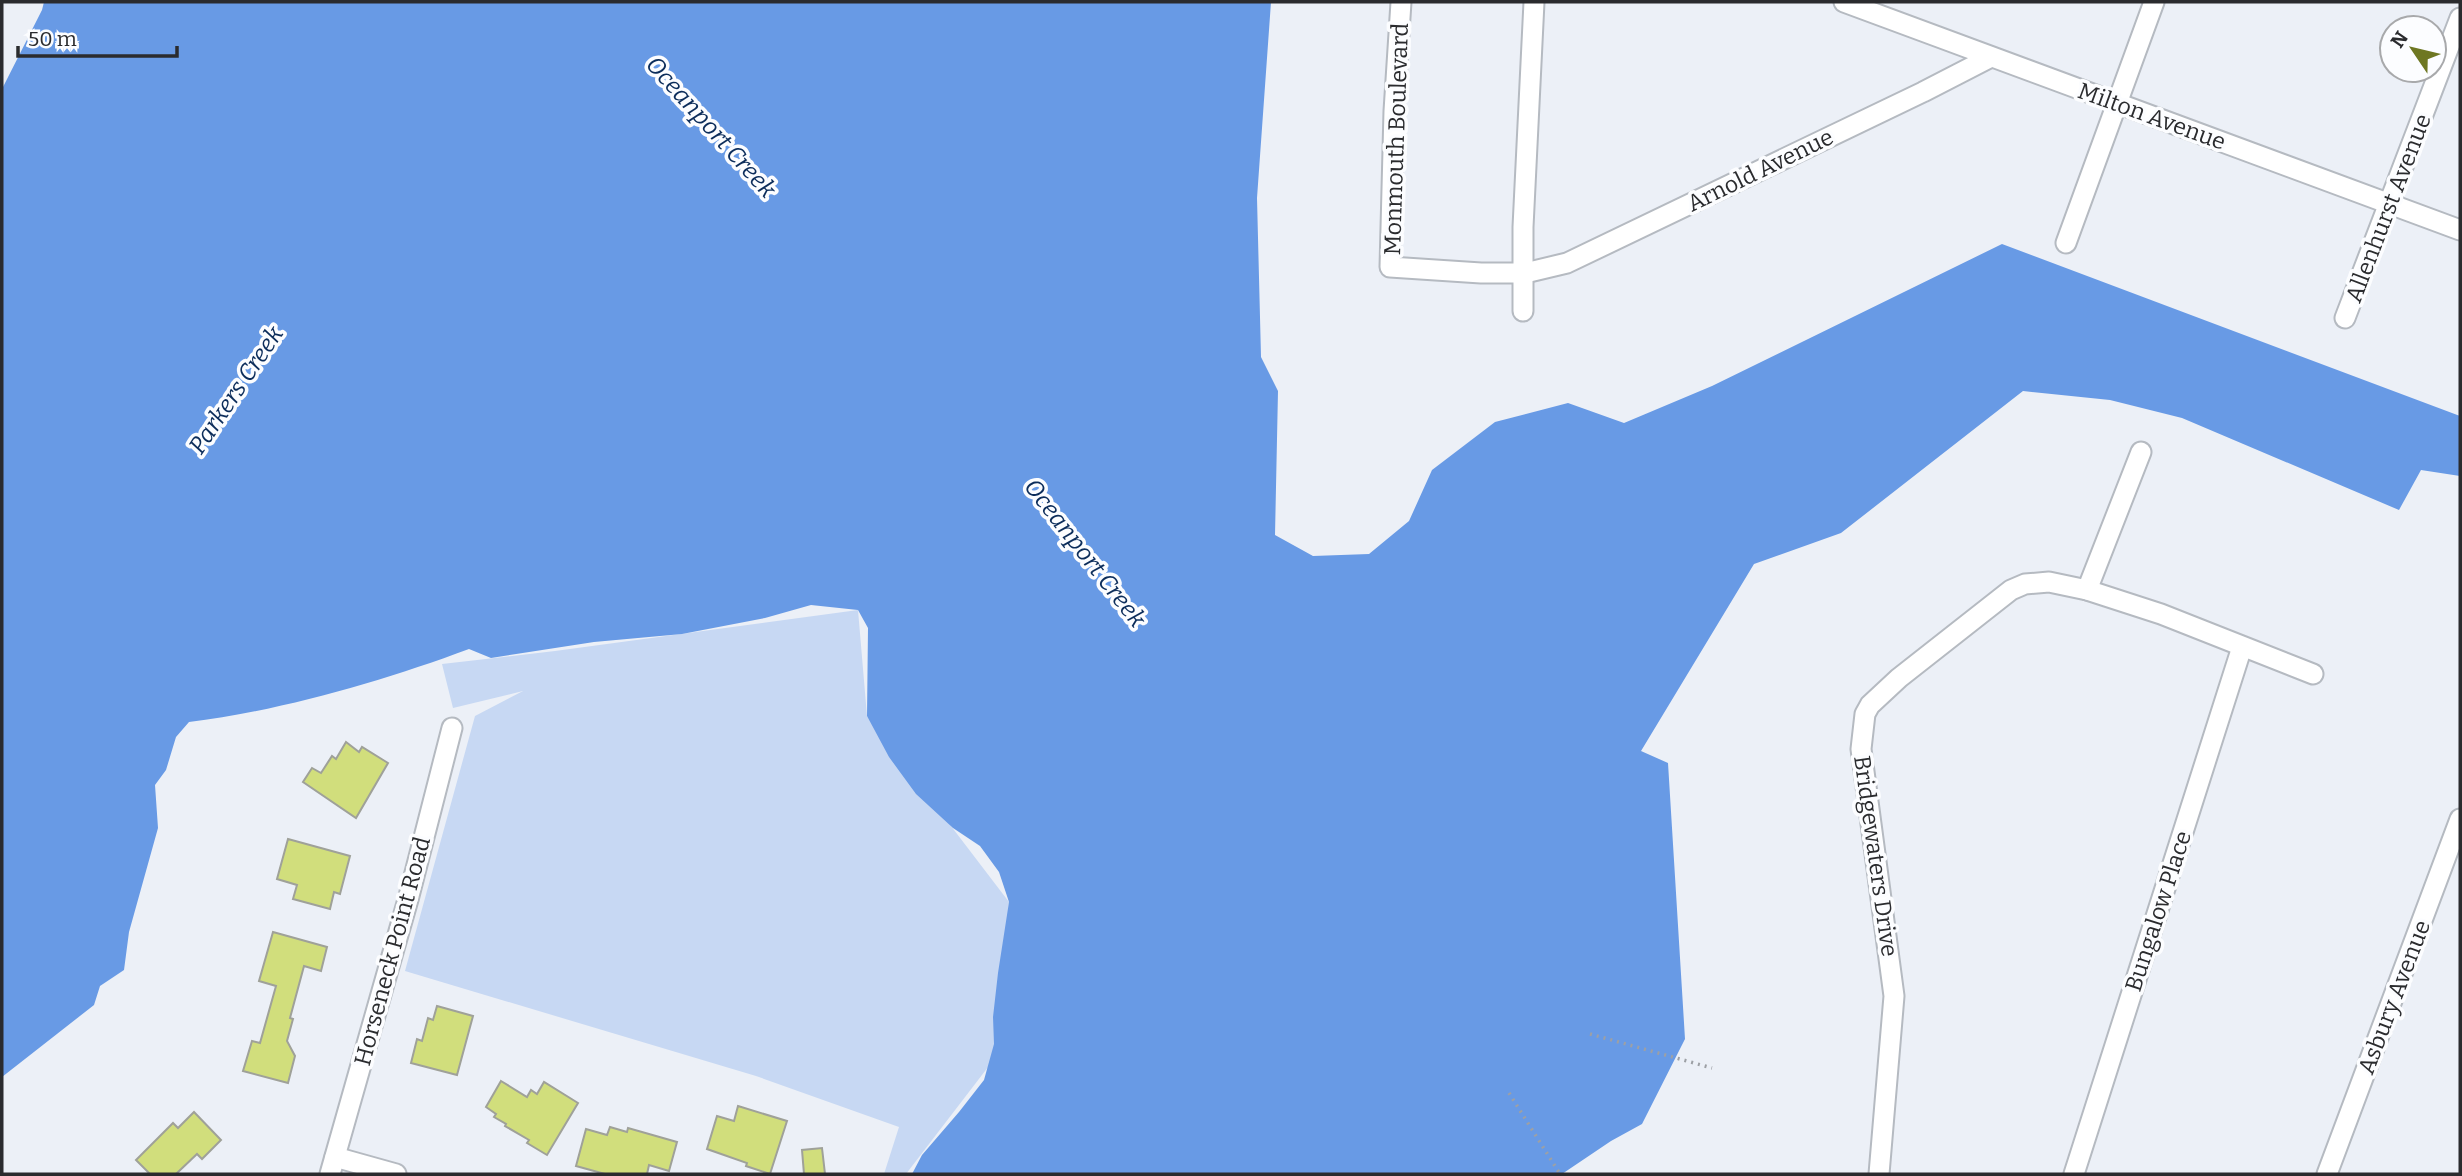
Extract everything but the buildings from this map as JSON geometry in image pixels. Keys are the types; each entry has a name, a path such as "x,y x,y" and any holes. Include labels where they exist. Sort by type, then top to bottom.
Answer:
{"street":[{"name":"Monmouth Boulevard","path":"1401,2 1390,267 1440,272 1525,273"},
{"path":"1523,311 1523,227 1534,2"},
{"name":"Milton Avenue","path":"1844,2 2460,230"},
{"path":"2066,243 2154,2"},
{"name":"Allenhurst Avenue","path":"2345,318 2460,18"},
{"name":"Arnold Avenue","path":"1525,273 1567,263 1991,57"},
{"path":"2087,590 2141,452"},
{"name":"Bridgewaters Drive","path":"1879,1174 1895,996 1861,749 1865,714 1870,705 1899,678 2011,590 2025,584 2049,582 2087,590 2161,614 2313,674"},
{"name":"Bungalow Place","path":"2074,1174 2242,647"},
{"name":"Horseneck Point Road","path":"332,1166 409,896 452,728"},
{"name":"Asbury Avenue","path":"2327,1174 2460,819"},
{"path":"332,1166 396,1174"}],"path":[{"path":"1590,1034 1712,1068"},
{"path":"1509,1093 1560,1174"}],"shaded area":[{"path":"858,610 867,716 1009,902 995,1058 906,1174 884,1174 899,1127 756,1076 405,971 475,716 523,691 453,708 442,664"}],"water":[{"path":"44,2 1271,2 1257,198 1261,357 1278,391 1275,535 1313,556 1369,554 1409,521 1432,470 1495,422 1568,403 1624,423 1712,386 2002,244 2460,416 2460,476 2421,470 2399,510 2182,418 2110,400 2023,391 1841,533 1754,564 1641,751 1668,763 1685,1039 1642,1124 1562,1174 912,1174 922,1155 984,1080 994,1044 993,1017 1009,902 999,872 980,846 953,828 916,794 889,757 867,716 868,628 858,610 811,605 765,618 682,634 594,642 491,658 469,649 402,672 295,703 189,722 176,737 166,770 155,785 158,828 129,932 124,970 100,986 94,1005 2,1077 2,89"}],"water label":[{"name":"Oceanport Creek","path":"711,127"},
{"name":"Parkers Creek","path":"236,390"},
{"name":"Oceanport Creek","path":"1085,553"}]}
